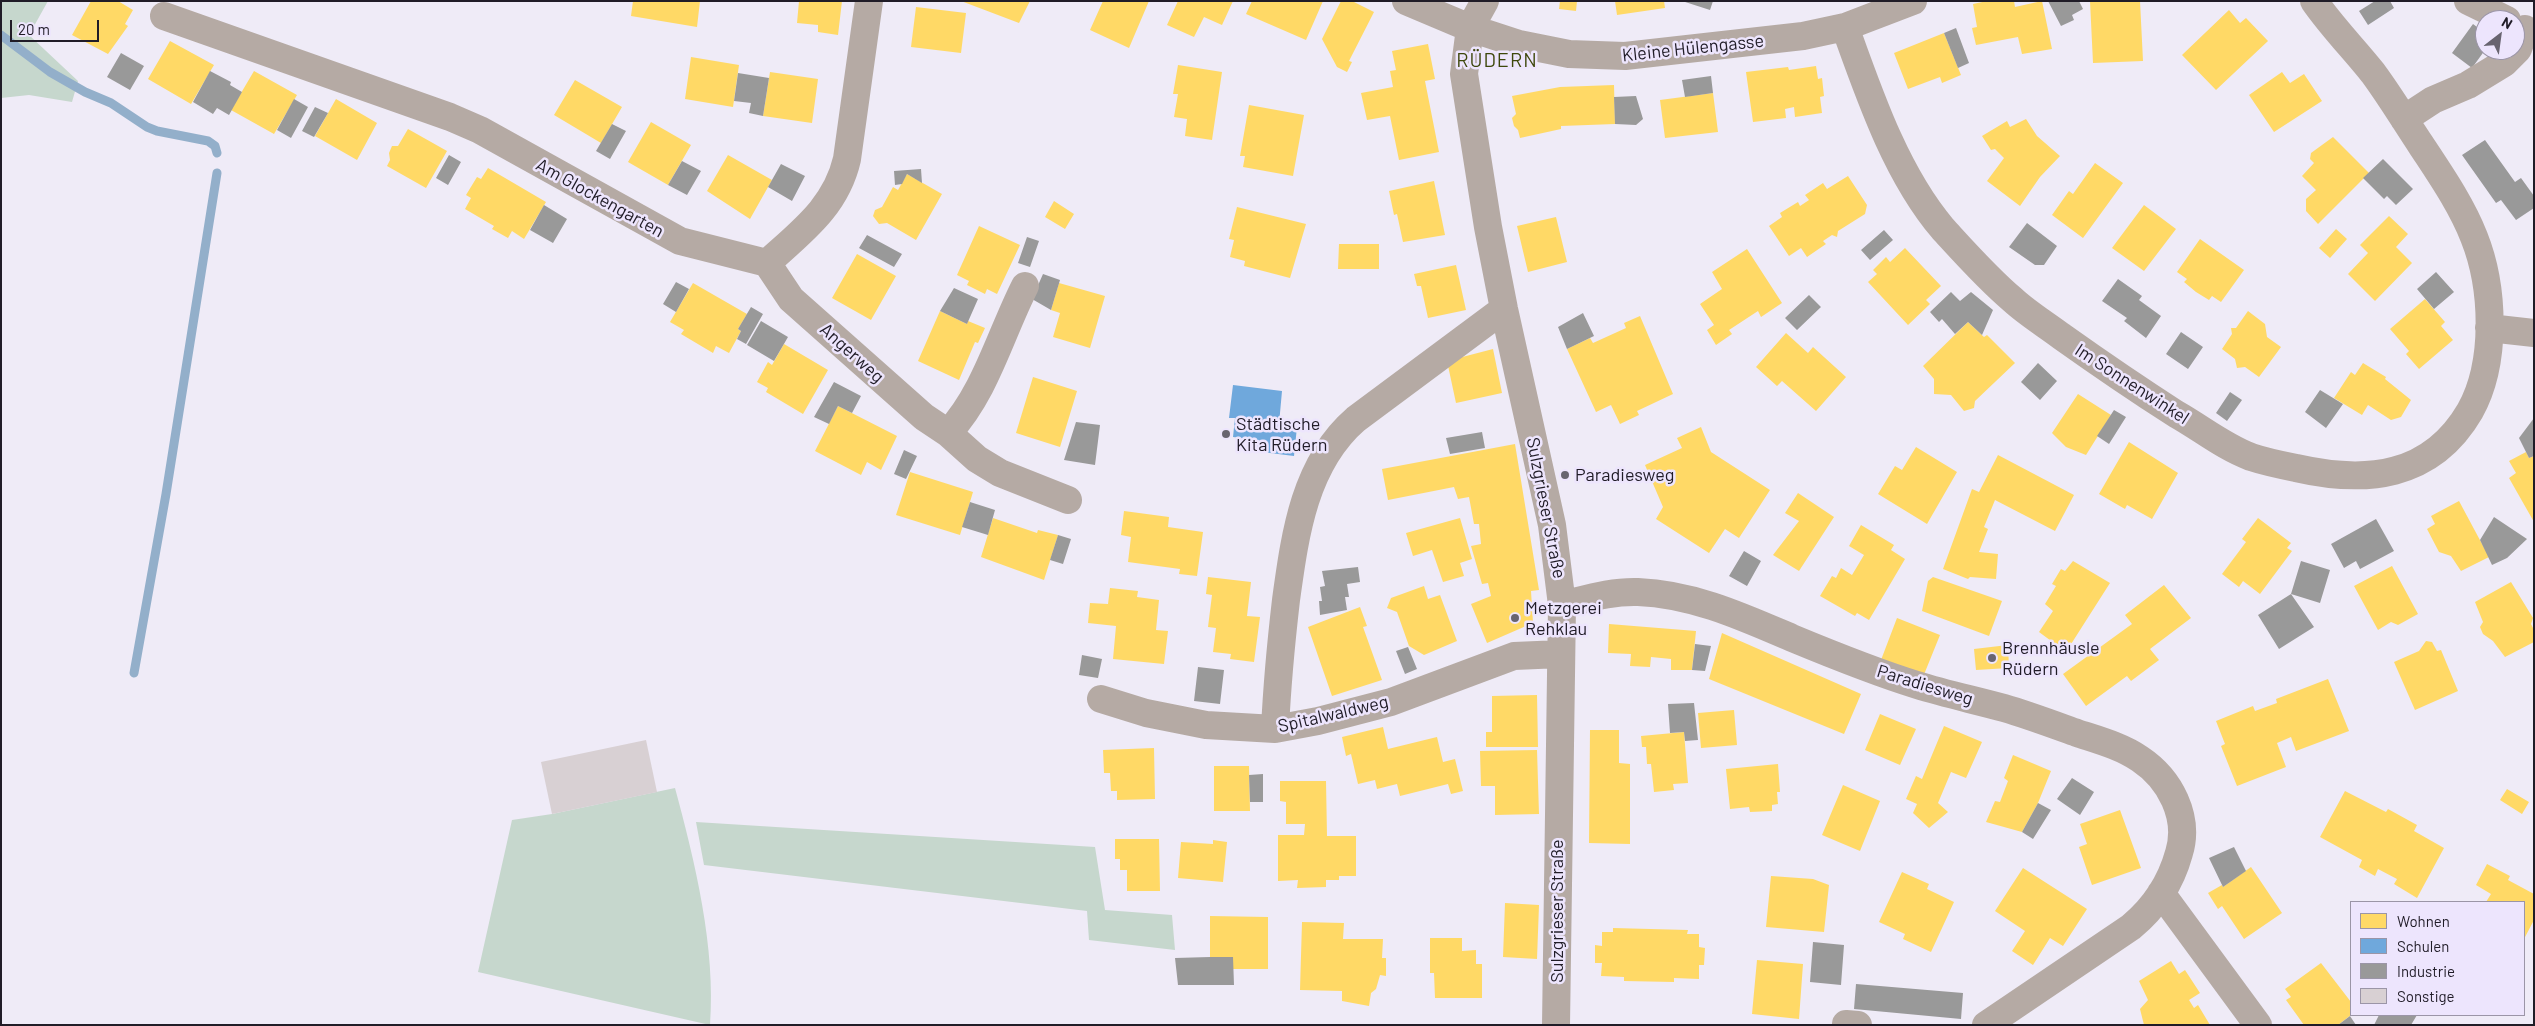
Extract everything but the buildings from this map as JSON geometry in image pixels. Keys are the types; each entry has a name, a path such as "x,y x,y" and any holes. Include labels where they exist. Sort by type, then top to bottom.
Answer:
{"street":[{"path":"767,263 820,215 834,194 842,177 847,159 869,1"},
{"name":"Kleine Hülengasse","path":"1406,1 1506,41 1549,51 1625,56 1784,39 1845,27 1913,1"},
{"name":"Sulzgrieser Straße","path":"1484,1 1470,28 1464,74 1488,227 1504,310 1543,476 1558,561 1562,605 1556,1025"},
{"name":"Im Sonnenwinkel","path":"1845,27 1885,129 1912,183 1943,229 2022,308 2130,385 2244,454 2312,472 2348,476 2391,472 2423,460 2442,447 2455,434 2476,399 2488,364 2489,328 2483,270 2474,237 2456,199 2373,74 2314,1"},
{"path":"2468,1 2487,10"},
{"name":"Am Glockengarten","path":"164,16 450,117 480,130 675,239 705,249 767,263"},
{"path":"2404,119 2433,100 2468,85 2506,60"},
{"name":"Angerweg","path":"767,263 792,299 924,417 948,433 977,459 1000,473 1068,500"},
{"path":"948,433 961,418 976,394 1025,286"},
{"path":"1275,729 1291,560 1300,517 1322,459 1338,436 1356,419 1504,310"},
{"path":"2489,328 2534,333"},
{"name":"Paradiesweg","path":"1562,605 1609,594 1638,592 1701,603 1732,612 1912,684 2025,715 2127,751 2149,766 2163,781 2174,799 2181,817 2183,836 2181,848 2161,893 2147,912 2131,927 1986,1025"},
{"name":"Spitalwaldweg","path":"1100,699 1146,713 1206,725 1275,729 1318,721 1391,702 1514,656 1561,654"},
{"path":"2161,893 2258,1025"}],"green space":[{"path":"1,1 48,1 29,35 78,81 72,102 29,95 1,98"},
{"path":"675,788 690,845 707,936 710,966 710,1025 478,972 512,820 552,814"},
{"path":"696,822 1095,847 1105,910 1172,915 1175,950 1089,940 1087,911 704,865"}],"waterway":[{"path":"1,35 50,72 85,92 111,103 147,127 157,131 208,141 215,146 217,153"},
{"path":"134,673 166,494 217,173"}],"place":[{"name":"Städtische Kita Rüdern","path":"1226,434"},
{"name":"Paradiesweg","path":"1565,475"},
{"name":"Metzgerei Rehklau","path":"1515,618"},
{"name":"Brennhäusle Rüdern","path":"1992,658"}],"district":[{"name":"RÜDERN","path":"1497,60"}]}
